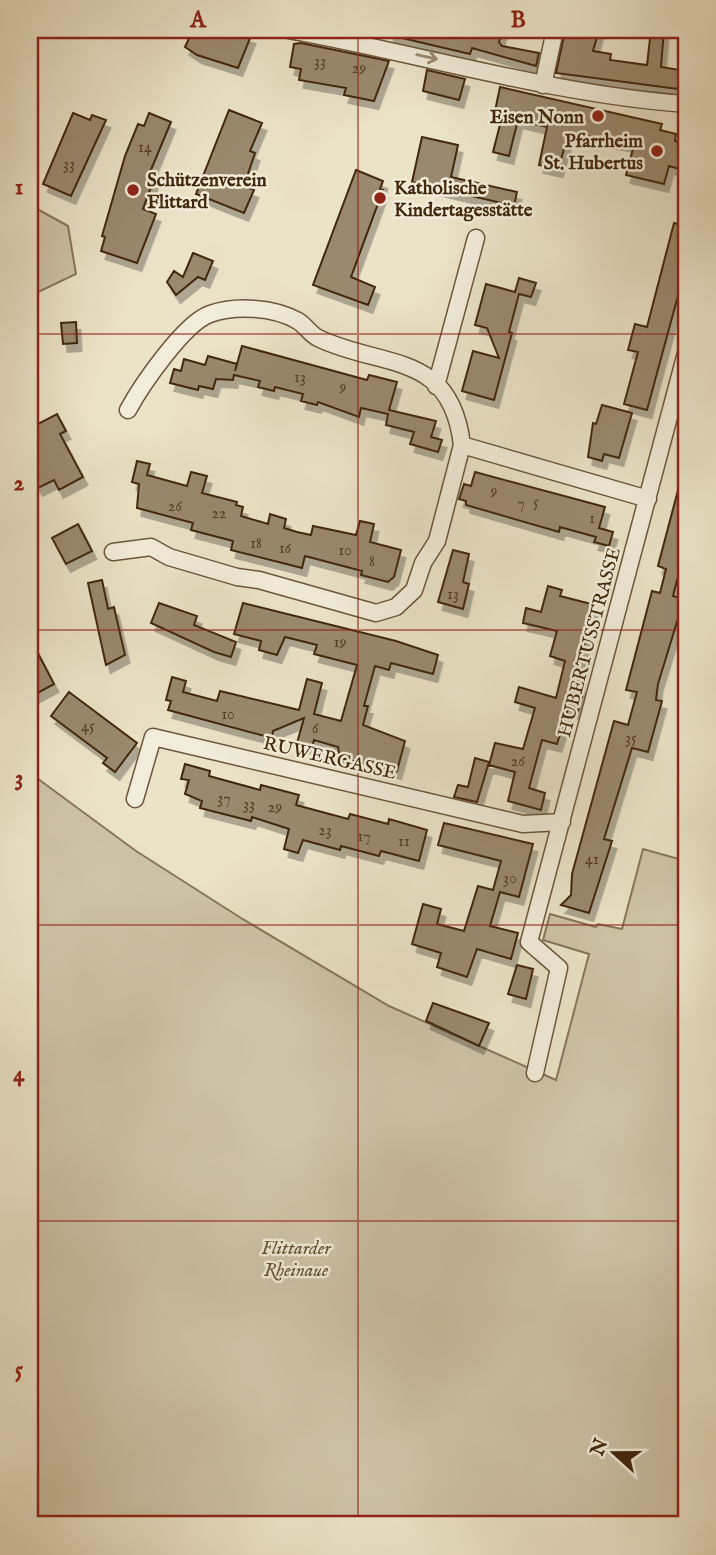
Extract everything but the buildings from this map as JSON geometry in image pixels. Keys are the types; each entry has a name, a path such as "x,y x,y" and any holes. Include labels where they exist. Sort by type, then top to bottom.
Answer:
{"street":[{"path":"288,30 374,45 543,85 632,100 686,104"},
{"path":"543,85 555,30"},
{"path":"436,386 476,238"},
{"path":"113,552 151,547 169,557 237,577 260,580 376,612 396,607 414,590 423,563 437,541 462,445 459,417 436,386 421,372 399,361 347,349 316,337 297,321 246,308 208,314 166,354 143,381 128,410"},
{"name":"HUBERTUSSTRASSE","path":"535,1073 559,968 529,942 686,353"},
{"path":"462,445 648,499"},
{"name":"RUWERGASSE","path":"135,799 153,737 523,824 562,822"}],"green space":[{"path":"30,205 68,226 76,274 30,296"},
{"name":"Flittarder Rheinaue","path":"30,773 136,851 241,918 389,1006 556,1080 589,954 543,940 550,914 596,927 598,924 622,929 643,849 686,861 686,1525 30,1525"}],"place":[{"name":"Eisen Nonn","path":"598,116"},
{"name":"Pfarrheim St. Hubertus","path":"657,151"},
{"name":"Schützenverein Flittard","path":"133,190"},
{"name":"Katholische Kindertagesstätte","path":"380,198"}]}
